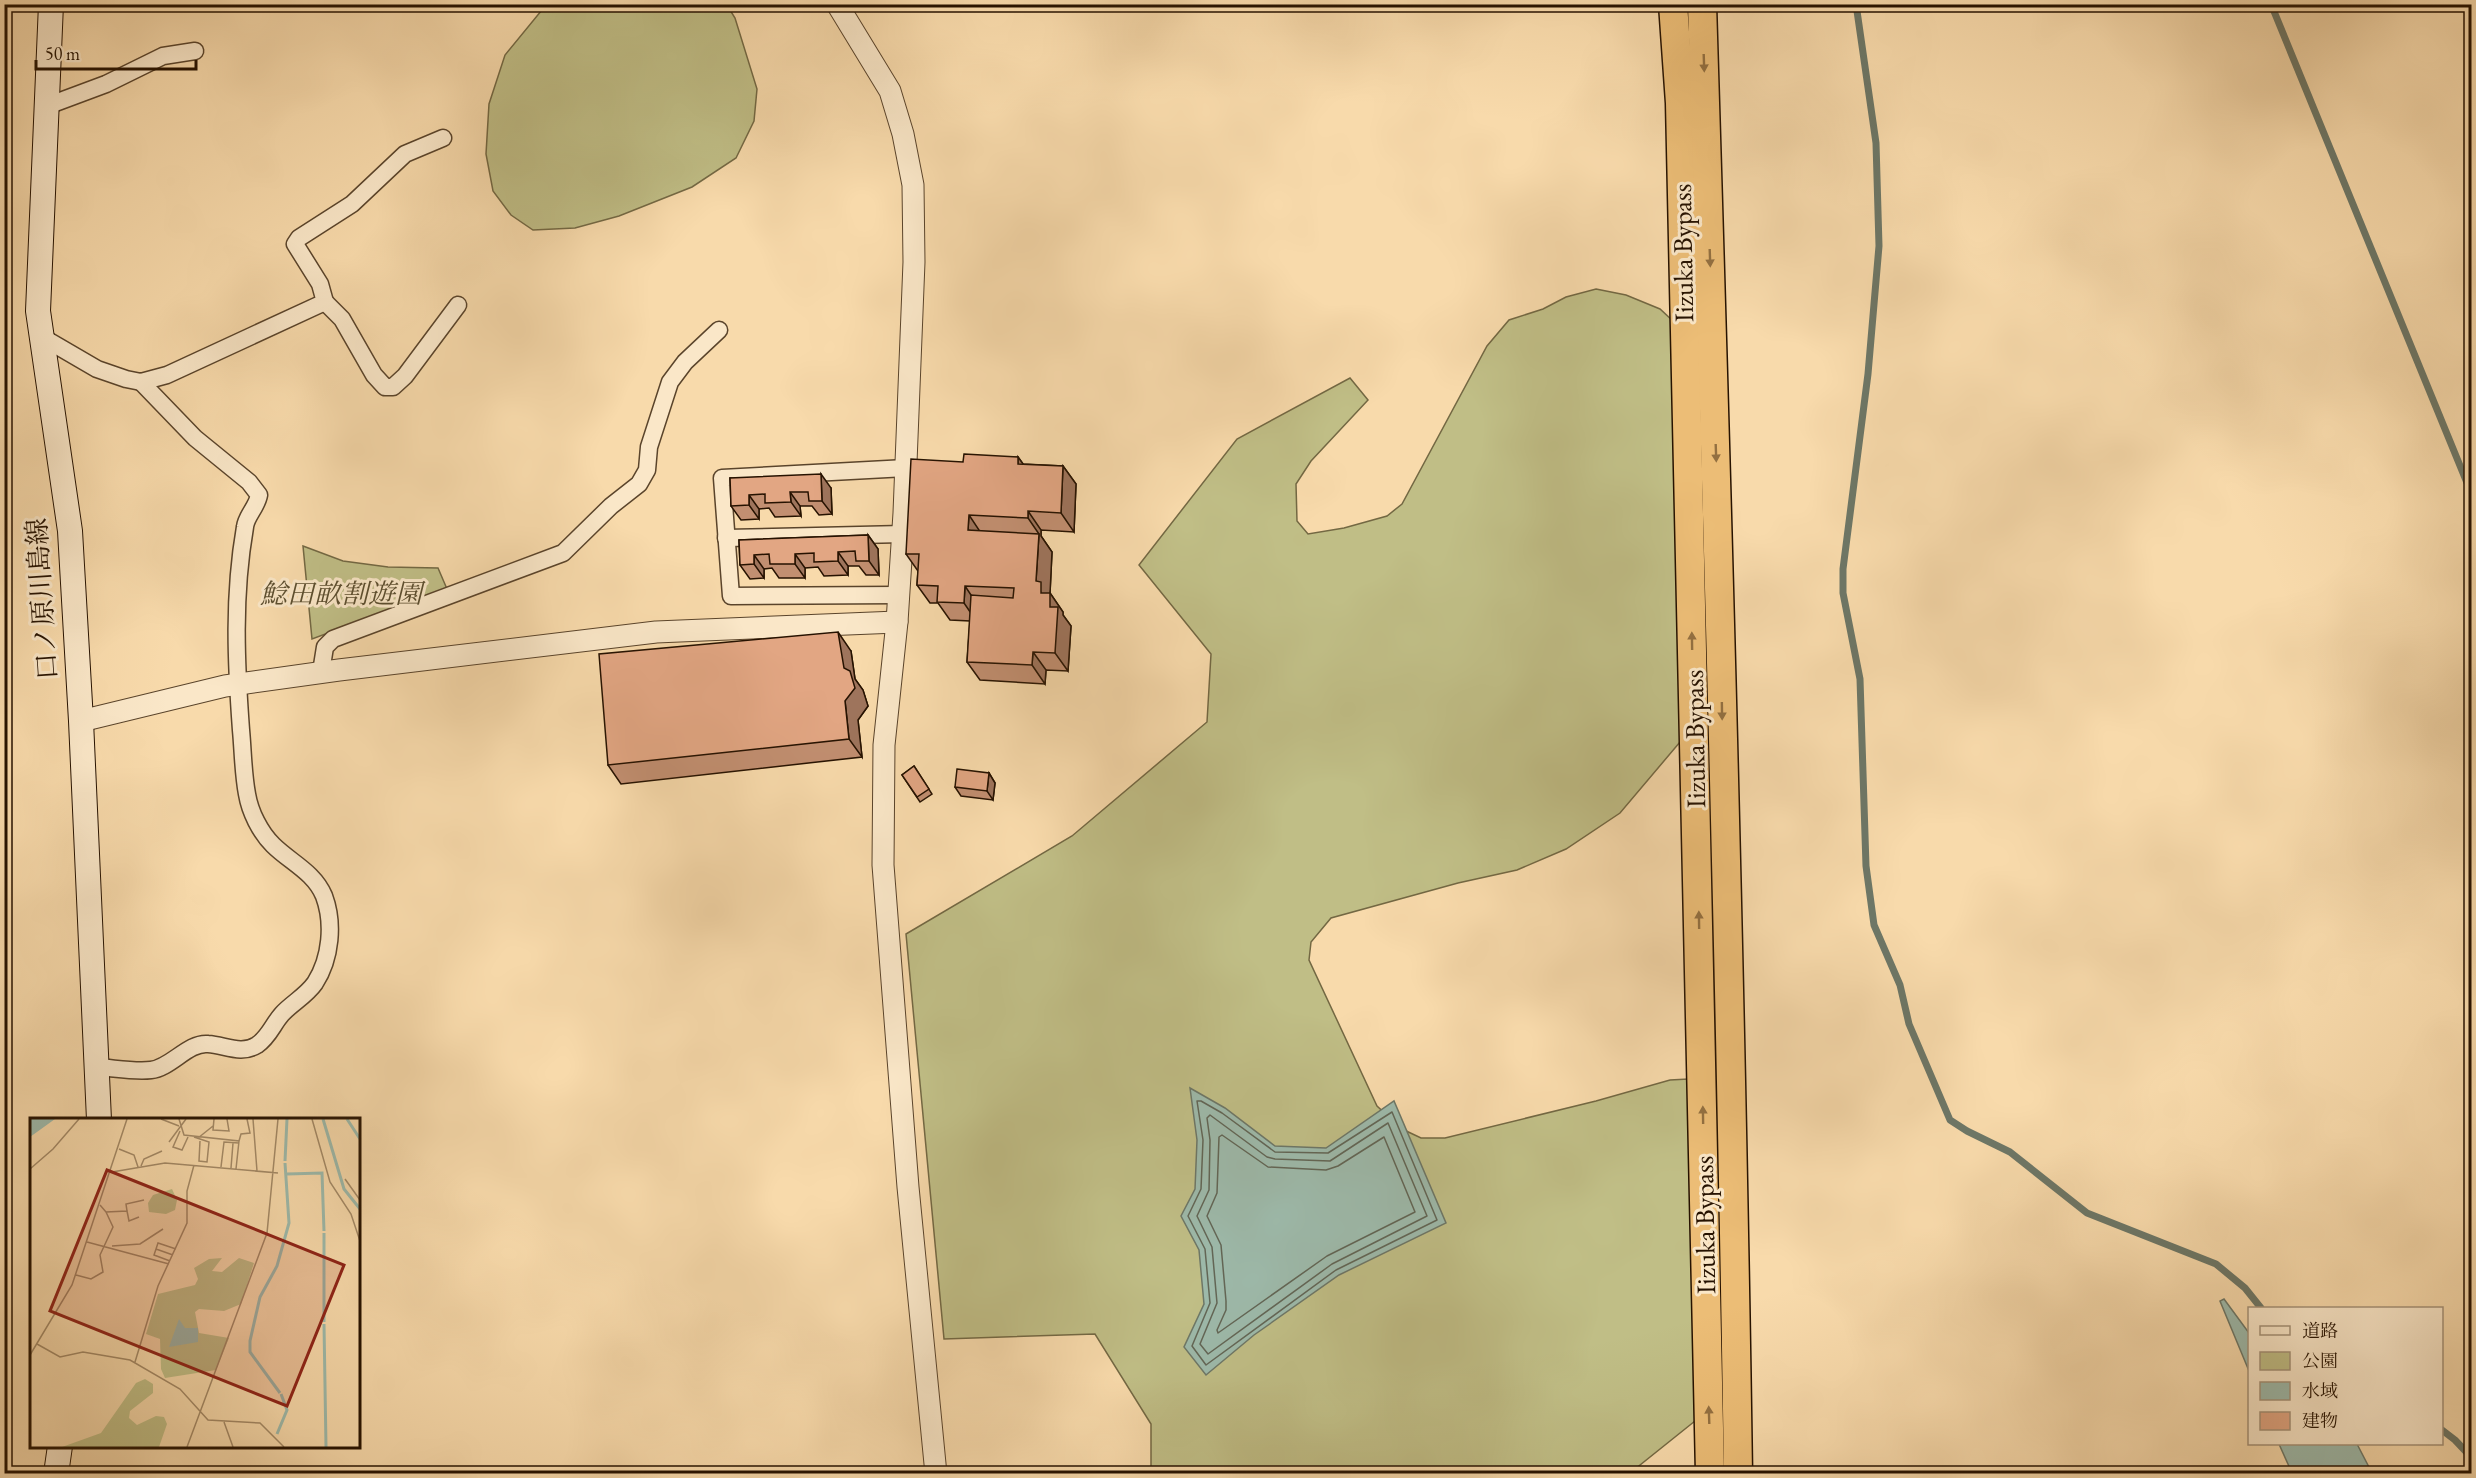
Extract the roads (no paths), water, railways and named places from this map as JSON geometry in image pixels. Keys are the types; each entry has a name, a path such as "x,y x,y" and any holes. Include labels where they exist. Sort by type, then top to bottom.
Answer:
{"highway":[{"name":"Iizuka Bypass","path":"1673,4 1680,114 1710,1473"},
{"path":"1702,4 1717,505 1738,1473"}],"main road":[{"name":"口ノ原川島線","path":"54,5 38,311 70,531 99,1118"},
{"path":"56,1473 60,1448"}],"street":[{"path":"837,4 890,91 903,134 913,185 914,262 906,468 897,622 884,745 883,865 908,1186 936,1473"},
{"path":"47,106 106,84 163,56 195,51"},
{"path":"443,138 405,154 352,204 299,238 295,244 320,284 326,302 342,319 374,375 385,387 393,387 405,376 458,305"},
{"path":"141,382 167,375 326,302"},
{"path":"321,672 325,647 333,639 563,553 611,506 639,484 647,470 649,447 670,382 685,362 719,330"},
{"path":"42,337 97,369 141,382 195,438 249,482 259,495 258,503 245,524 236,588 236,669 247,794 255,819 272,845 311,876 323,895 329,915 330,936 326,958 315,982 289,1006 277,1020 269,1035 256,1046 243,1050 207,1044 192,1049 153,1070 97,1066"},
{"path":"899,595 730,596 722,478 906,468"},
{"path":"726,538 903,534"},
{"path":"81,721 238,684 321,672 656,632 897,622"}],"water":[{"path":"1190,1088 1225,1108 1275,1146 1326,1148 1394,1101 1446,1223 1339,1275 1254,1335 1206,1375 1184,1347 1204,1304 1199,1250 1181,1216 1195,1189 1197,1140"},
{"path":"2224,1299 2248,1332 2248,1369 2220,1301"},
{"path":"2279,1445 2358,1445 2372,1473 2292,1473"}],"waterway":[{"path":"1856,4 1876,143 1879,246 1868,374 1843,569 1843,593 1860,679 1866,866 1874,925 1900,985 1909,1024 1950,1120 2010,1152 2087,1213 2216,1264 2245,1288 2260,1307"},
{"path":"2271,4 2472,495"},
{"path":"2443,1431 2472,1458"}],"park label":[{"name":"鯰田畝割遊園","path":"341,594"}]}
